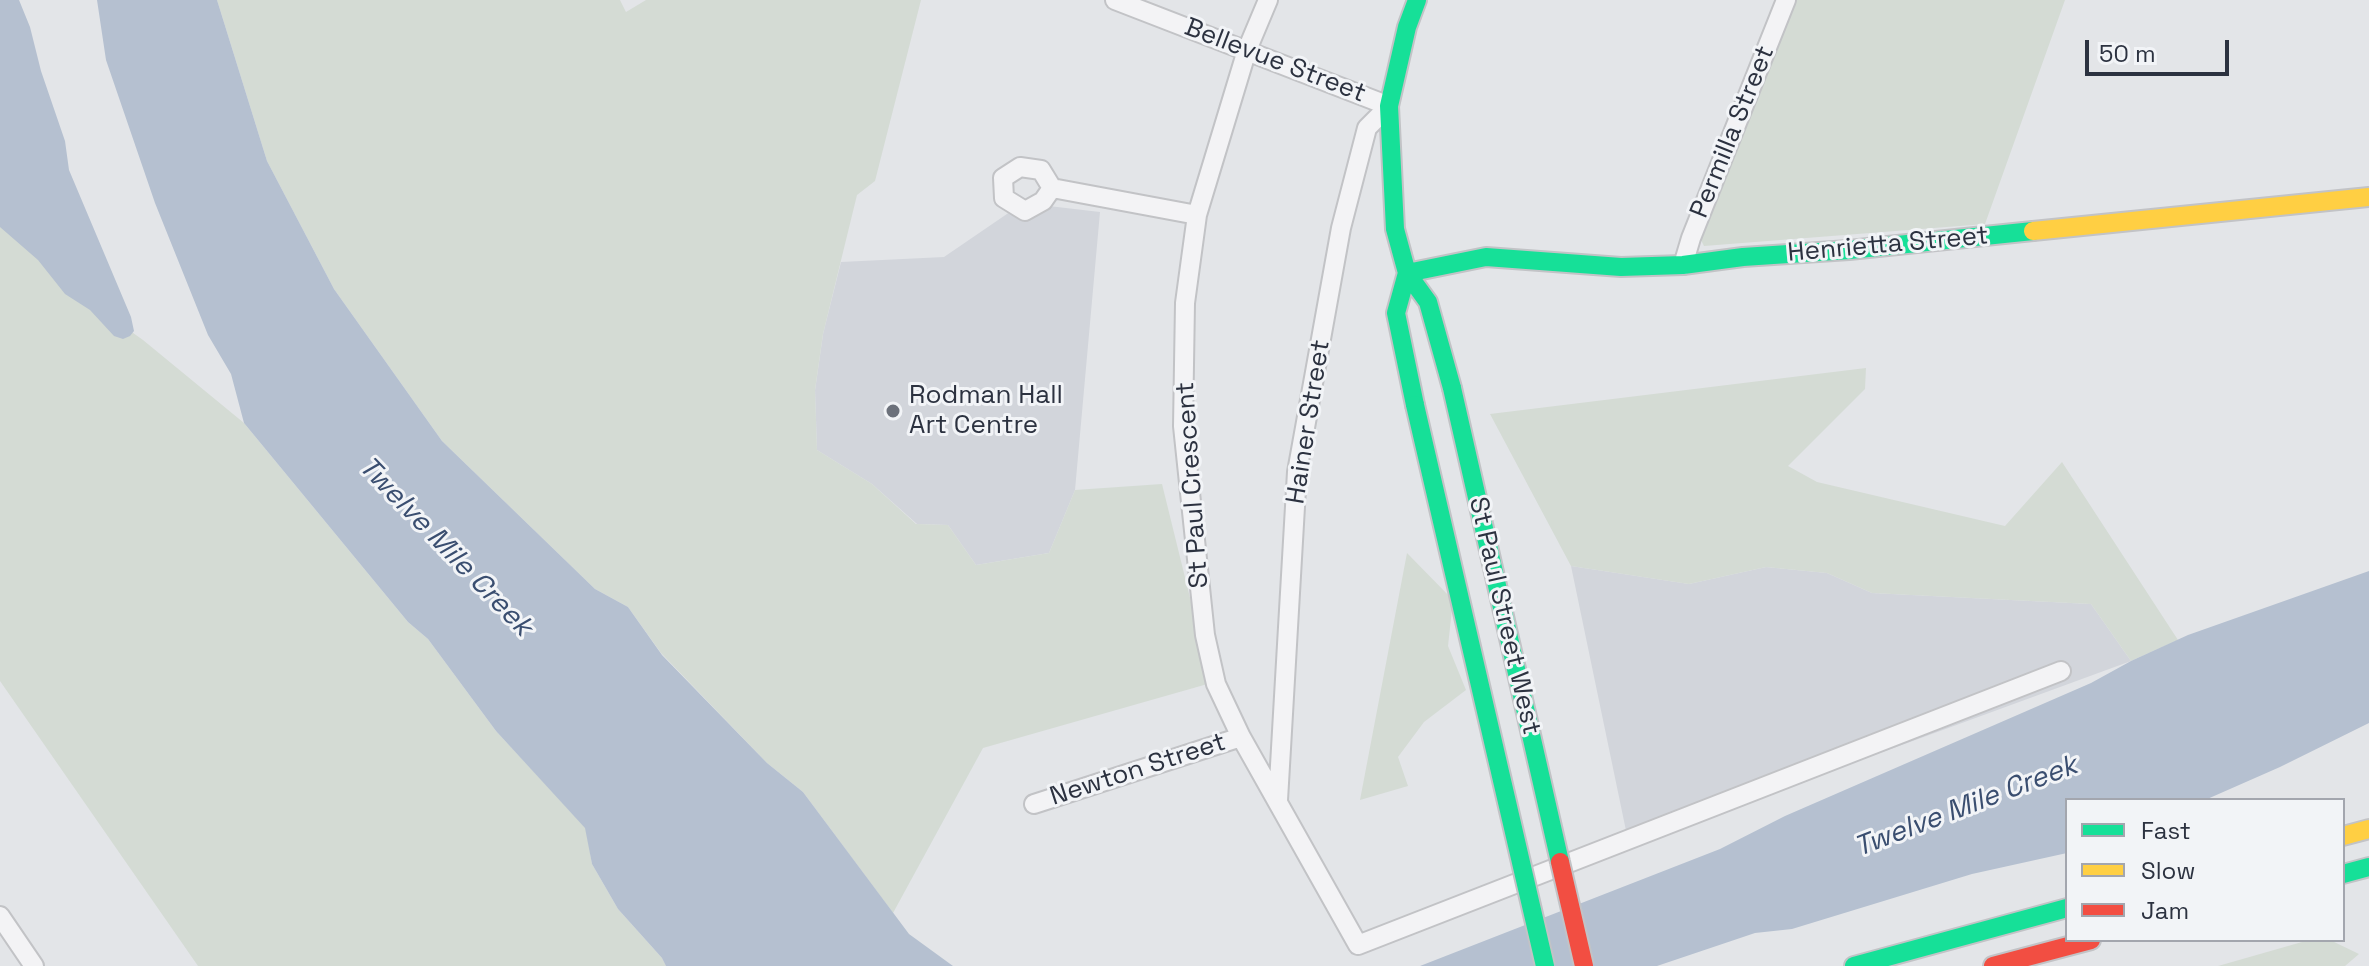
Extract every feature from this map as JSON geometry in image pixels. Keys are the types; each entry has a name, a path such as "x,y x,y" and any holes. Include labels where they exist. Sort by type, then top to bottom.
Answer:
{"main road":[{"name":"St Paul Street West","path":"1417,0 1407,27 1389,106 1395,229 1407,273 1428,302 1452,388 1584,966"},
{"name":"Henrietta Street","path":"1407,273 1486,257 1621,267 1683,265 2369,197"},
{"name":"St Paul Street West","path":"1407,273 1396,313 1545,966"},
{"path":"2345,835 2369,829"},
{"path":"2345,873 2369,867"},
{"path":"1854,966 2065,909"},
{"path":"1993,966 2083,942"}],"street":[{"name":"Bellevue Street","path":"1115,0 1389,106"},
{"name":"St Paul Crescent","path":"1268,0 1247,50 1197,215 1185,303 1183,426 1205,635 1216,684 1241,737 1358,945 2061,671"},
{"name":"Permilla Street","path":"1683,265 1786,0"},
{"name":"Hainer Street","path":"1278,800 1297,472 1341,228 1367,128 1389,106"},
{"path":"1052,188 1197,215"},
{"name":"Newton Street","path":"1034,804 1241,737"},
{"path":"0,916 34,966"}],"shaded area":[{"path":"217,0 620,0 626,12 646,0 921,0 875,181 857,195 823,334 815,390 817,450 872,484 916,524 948,525 976,565 1049,553 1075,490 1162,484 1211,683 983,748 893,913 803,792 767,763 661,653 628,607 595,589 442,441 334,289 267,161"},
{"path":"1795,0 2065,0 1985,224 1704,246 1700,238"},
{"path":"1023,203 1100,212 1075,490 1049,553 976,565 948,525 917,524 872,484 817,450 815,390 823,334 841,262 944,257"},
{"path":"0,219 61,282 143,340 244,423 408,622 428,639 496,731 586,828 592,864 618,909 666,966 198,966 0,681"},
{"path":"1866,368 1865,389 1788,466 1817,482 2005,526 2062,462 2178,640 2131,661 2091,604 1872,593 1827,573 1766,567 1689,584 1571,566 1490,414"},
{"path":"1407,553 1453,600 1448,646 1466,690 1424,722 1398,757 1408,786 1360,800"},
{"path":"1571,566 1689,584 1766,567 1827,573 1872,593 2091,604 2131,661 1629,845"},
{"path":"2302,942 2334,942 2359,954 2345,966 2218,966"}],"water":[{"path":"0,0 19,0 30,27 65,141 69,170 131,317 134,331 123,339 114,336 90,310 65,294 38,260 0,227"},
{"name":"Twelve Mile Creek","path":"97,0 217,0 267,161 334,289 442,441 595,589 628,607 662,655 767,763 803,792 909,934 953,966 666,966 618,909 592,864 585,828 496,731 428,639 408,622 244,423 231,374 208,335 155,203 106,60"},
{"name":"Twelve Mile Creek","path":"2369,571 2369,723 2210,798 2065,798 2065,853 1972,874 1792,929 1755,933 1657,966 1420,966 1720,849 1785,816 2091,683 2188,635"}],"traffic: fast":[{"path":"1417,0 1407,27 1389,106 1395,229 1407,273 1428,302 1452,388"},
{"path":"1407,273 1486,257 1621,267 1683,265 2033,231"},
{"path":"1407,273 1396,313 1415,405"},
{"path":"1452,388 1560,862"},
{"path":"1415,405 1545,966"},
{"path":"2345,873 2369,867"},
{"path":"1854,966 2065,909"}],"traffic: slow":[{"path":"2033,231 2369,197"},
{"path":"2345,835 2369,829"}],"traffic: jam":[{"path":"1560,862 1584,966"},
{"path":"1993,966 2083,942"}],"place":[{"name":"Rodman Hall Art Centre","path":"893,411"}]}
